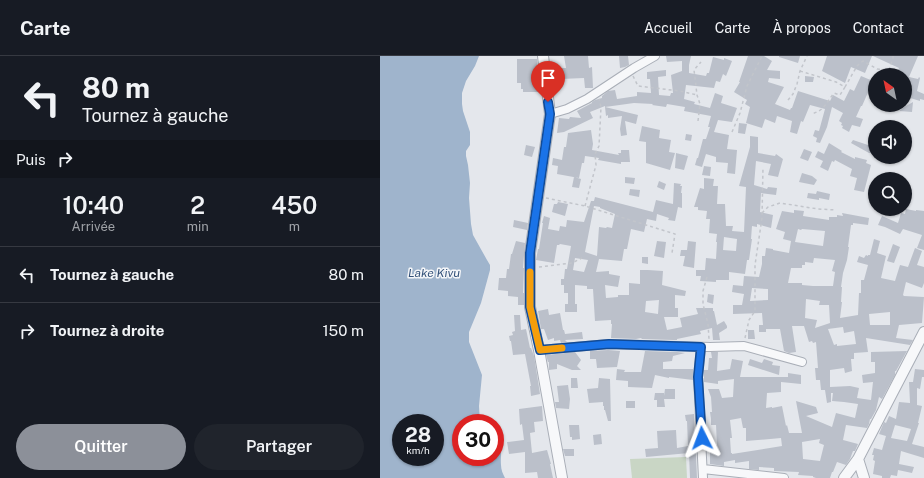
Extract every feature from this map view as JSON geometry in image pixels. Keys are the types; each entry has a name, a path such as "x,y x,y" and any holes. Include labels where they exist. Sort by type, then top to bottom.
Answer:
{"street":[{"path":"543,56 550,114 530,253 530,307 540,350 562,478"},
{"path":"550,114 567,109 587,98 655,56"},
{"path":"844,478 858,459 924,332"},
{"path":"540,350 609,344 701,347 744,346 802,362"},
{"path":"701,347 698,377 703,478"},
{"path":"858,459 864,478"},
{"path":"703,469 784,478"}],"path":[{"path":"732,132 740,113 747,86 762,56"},
{"path":"788,100 793,94 800,71 807,56"},
{"path":"811,114 816,113 825,106 834,93 840,95 857,66 863,61 877,68 889,70 893,56"},
{"path":"698,121 700,104 697,95 694,70 701,62"},
{"path":"631,71 638,86 680,91 697,95"},
{"path":"800,71 836,82 845,88"},
{"path":"585,206 596,165 595,154 599,146 601,107 597,92"},
{"path":"744,346 749,320 755,311 756,265 762,213 763,167"},
{"path":"538,196 585,206 675,234 672,253"},
{"path":"762,213 768,207 780,204 836,210"},
{"path":"530,269 572,262 582,258"},
{"path":"707,276 703,291 702,304 708,324 710,347"}],"green space":[{"path":"686,457 687,478 632,478 630,459"}],"water":[{"name":"Lake Kivu","path":"380,56 479,56 466,81 462,93 462,104 470,132 470,145 466,151 466,156 470,183 469,198 471,224 473,235 490,265 490,270 481,303 469,332 469,342 482,375 479,414 452,414 452,466 501,466 505,478 380,478"}],"building":[{"path":"564,56 588,56 589,68 592,67 593,88 585,88 584,78 561,79 561,68 566,68"},
{"path":"619,56 628,56 629,65 620,68"},
{"path":"666,56 691,56 689,73 706,76 707,73 709,73 713,57 724,60 724,58 732,61 726,76 723,74 720,82 716,81 714,88 686,85 684,99 695,102 694,104 710,108 715,93 723,96 721,103 737,108 732,122 718,120 714,132 729,135 727,149 737,150 735,174 727,173 728,163 716,162 716,157 706,154 702,167 695,165 703,139 706,139 710,127 708,127 711,116 684,111 685,107 667,104 666,107 652,105 653,104 634,103 605,106 590,112 593,118 564,132 557,133 559,118 581,118 577,111 595,100 602,98 602,96 608,91 615,90 617,99 637,96 637,92 651,93 650,79 647,79 647,72 666,70 666,76 658,77 659,95 670,96 671,93 673,93 671,75 682,71 682,61 667,62"},
{"path":"748,56 764,56 772,61 767,70 780,71 780,79 769,78 768,82 784,87 775,104 790,110 798,91 830,101 833,95 844,101 850,89 854,91 861,76 868,79 868,92 856,117 863,119 860,127 852,125 849,132 842,128 842,123 839,121 843,113 832,107 827,127 820,143 816,142 817,138 813,136 815,130 819,131 825,109 810,105 803,122 801,121 797,134 790,132 792,121 777,116 775,123 765,119 762,128 746,123 750,107 745,104 747,100 734,92"},
{"path":"779,56 800,56 798,63"},
{"path":"827,56 872,56 865,73 851,67 845,83 822,71"},
{"path":"873,56 918,56 912,70 912,68 899,68"},
{"path":"517,59 537,59 539,92 523,92 523,89 521,89 521,83 517,83"},
{"path":"805,76 814,77 813,82 805,82"},
{"path":"912,78 920,78 917,91 924,94 924,100 920,99 920,101 912,99"},
{"path":"605,107 638,115 636,124 625,121 627,135 621,136 620,129 622,116 608,118 608,115 606,116"},
{"path":"739,123 747,124 745,134 738,133"},
{"path":"642,126 660,130 659,138 671,140 669,152 675,153 670,170 646,163 646,142 639,141"},
{"path":"591,130 593,144 592,150 619,155 618,153 621,153 621,150 629,150 630,162 621,162 621,164 585,156 579,178 557,174 558,166 552,165 553,158 562,160 568,133"},
{"path":"686,134 692,135 691,141 685,140"},
{"path":"750,136 758,137 758,153 775,156 776,154 783,159 778,177 768,175 771,164 756,161 754,185 767,189 768,187 777,188 776,195 761,193 760,212 773,215 771,228 757,224 757,227 752,226 749,260 747,260 745,274 729,272 729,280 716,280 716,282 700,281 701,276 696,276 696,270 705,270 706,258 716,259 717,234 709,233 710,219 706,219 707,211 698,210 698,207 694,207 700,188 704,189 704,178 714,179 713,186 718,186 717,204 725,204 726,226 733,226 732,231 744,232 746,187 739,186 750,147","holes":["724,237 737,239 736,251 723,250"]},
{"path":"853,140 868,145 868,152 851,143"},
{"path":"829,143 842,151 841,152 855,159 855,157 867,160 866,163 871,165 864,192 854,190 857,178 850,176 852,169 835,160 834,162 832,161 828,171 820,167 823,161 815,157 818,151 824,154"},
{"path":"526,145 535,147 532,157 524,155"},
{"path":"804,149 812,152 808,161 800,158"},
{"path":"676,153 688,156 684,170 675,168"},
{"path":"704,166 711,167 710,176 702,175"},
{"path":"802,173 812,176 817,180 814,185 799,182"},
{"path":"574,177 581,179 579,188 572,187"},
{"path":"625,177 635,178 634,184 625,183"},
{"path":"659,181 666,184 664,190 657,187"},
{"path":"674,183 681,184 682,208 678,207 675,221 668,220 669,218 657,214 656,221 647,219 644,232 631,229 627,249 624,249 622,261 599,259 596,272 609,271 609,274 620,276 618,287 605,285 606,298 618,297 618,295 629,295 629,283 640,284 640,270 663,271 662,285 686,291 685,296 675,295 675,308 678,308 678,317 664,317 667,330 682,327 680,318 698,314 696,308 713,308 717,325 724,321 727,326 727,328 719,333 720,340 713,340 712,328 700,331 701,334 677,340 611,338 611,320 595,321 593,289 587,289 587,286 575,285 575,304 577,304 577,312 565,312 565,304 568,304 568,293 564,293 564,285 561,285 561,279 564,279 571,246 560,244 557,245 554,263 536,260 544,216 550,218 548,229 559,231 560,226 566,227 567,220 584,222 591,201 594,201 595,197 653,212 656,200 673,204","holes":["594,206 600,207 615,214 612,228 599,227 597,256 585,252","575,258 588,260 584,272 573,270","659,300 658,314 645,312 646,301"]},
{"path":"630,189 640,190 639,197 629,195"},
{"path":"817,191 830,194 829,200 807,198 808,193 816,194"},
{"path":"558,202 568,204 565,216 552,212 554,204 557,204"},
{"path":"794,210 804,211 803,216 829,220 829,217 837,217 837,215 843,216 842,213 869,218 868,225 853,223 853,225 851,225 847,260 841,287 842,302 840,318 858,315 861,280 864,280 868,265 857,262 859,256 864,258 866,255 870,255 874,239 880,241 877,253 886,256 881,278 895,281 900,265 908,267 915,248 922,251 917,265 924,267 924,283 922,288 906,282 903,295 924,297 922,323 899,325 896,338 913,340 910,345 866,338 868,352 854,353 854,359 851,359 852,371 845,373 844,368 830,370 830,387 850,386 859,388 857,398 871,400 873,382 863,383 862,375 875,373 875,362 871,362 871,352 907,351 895,371 895,375 882,399 879,397 876,410 870,419 867,428 846,425 843,440 858,444 846,465 837,462 830,478 816,478 813,476 798,475 799,472 774,471 774,468 759,467 759,470 749,469 749,461 735,463 735,460 724,462 724,466 710,464 710,452 713,451 712,446 717,445 716,425 711,425 711,397 708,389 719,389 722,398 733,397 734,379 718,381 718,384 704,382 704,370 708,370 709,358 712,358 711,352 718,352 717,371 730,369 732,359 743,361 740,377 788,377 788,373 801,375 801,384 781,382 781,392 767,393 766,408 782,406 789,433 802,433 796,401 816,407 818,413 806,416 832,427 836,413 855,418 858,404 832,401 833,393 831,393 831,402 827,403 825,390 821,390 820,380 816,380 815,368 818,368 816,342 809,342 804,326 792,326 796,352 789,353 784,351 780,329 766,329 766,332 759,332 759,325 763,325 762,313 733,314 733,305 742,305 744,294 732,292 733,285 743,286 744,276 759,277 762,256 765,256 766,248 789,253 791,241 783,239 785,232 776,229 782,211 794,213","holes":["798,229 825,231 823,246 795,242","814,258 835,260 832,271 835,272 833,286 813,286 802,285 802,283 788,283 791,268 802,268 802,265 805,265 805,262 813,263","752,288 768,289 768,300 750,301","806,299 820,301 819,305 829,305 830,323 815,328 817,320 805,318","890,312 890,325 870,325 869,314","843,327 844,333 854,331 856,344 834,345 828,329","741,418 743,428 746,428 746,441 781,438 782,446 732,454 730,438 732,438 730,420","820,439 819,443 824,445 820,461 803,459 802,442"]},
{"path":"912,210 924,211 924,250 917,248 922,235 903,229 900,234 878,225 882,216 898,223 900,216 912,216"},
{"path":"514,220 528,223 527,230 513,227"},
{"path":"516,241 525,243 523,268 524,305 518,305 518,297 508,296 508,291 498,290 499,278 506,278 511,254"},
{"path":"657,241 666,242 664,258 654,256"},
{"path":"688,241 696,242 694,268 683,266 685,256 680,256 681,250 687,250"},
{"path":"893,244 900,247 894,263 887,261"},
{"path":"642,257 648,257 648,264 642,263"},
{"path":"708,294 714,295 713,304 707,302"},
{"path":"548,309 549,315 560,313 565,334 582,332 583,339 565,340 567,342 561,343 560,340 554,341 554,338 548,340 544,329 541,329 538,311"},
{"path":"514,315 520,315 521,330 526,329 530,348 534,356 540,394 531,396 531,386 525,354 513,355 509,336 513,335 512,332 515,331"},
{"path":"748,330 754,330 755,339 748,339"},
{"path":"590,351 620,351 617,367 597,368 596,359 590,359"},
{"path":"645,351 685,353 673,356 672,361 663,362 663,369 693,369 693,380 655,375 652,388 628,387 628,381 616,380 617,369 625,370 624,372 641,372"},
{"path":"575,352 581,360 577,366 581,370 572,370 557,364 557,369 549,370 549,362 546,355"},
{"path":"750,359 762,363 764,359 773,362 772,365 780,366 779,375 748,365"},
{"path":"915,369 924,370 924,377 922,377 920,389 917,388 917,405 922,406 919,423 912,444 924,447 924,458 901,451 899,464 914,467 912,473 898,470 897,476 891,475 890,478 882,478 882,476 873,474 875,461 873,460 874,455 872,455 874,448 882,450 886,436 879,434 884,422 886,423 889,416 896,419 899,402 910,403 909,382 913,382","holes":["895,425 911,429 907,441 891,438"]},
{"path":"571,378 577,378 578,388 571,388"},
{"path":"599,378 610,379 611,421 608,421 603,402 589,403 587,389 598,388"},
{"path":"568,385 570,399 569,409 556,408 555,402 559,402 557,386"},
{"path":"665,389 675,389 675,399 664,399 665,407 657,407 657,400 654,400 655,393 664,393 664,396"},
{"path":"626,401 635,401 635,408 626,408"},
{"path":"542,406 543,421 534,422 535,432 530,433 532,453 547,450 553,478 538,478 537,472 525,473 525,452 509,454 507,442 524,440 522,424 520,425 519,409"},
{"path":"694,414 697,478 690,478 689,453 646,457 645,449 658,448 657,431 676,430 677,448 688,446 687,421 685,415"},
{"path":"569,425 579,425 580,439 572,440 572,437 570,437"},
{"path":"601,434 602,444 594,445 593,435"},
{"path":"563,449 574,449 574,456 565,456"}],"slow traffic":[{"path":"530,272 530,307 540,350 562,348"}],"route":[{"path":"548,102 550,114 548,119 530,253 530,307 540,350 609,344 701,347 698,377 702,438"}]}
